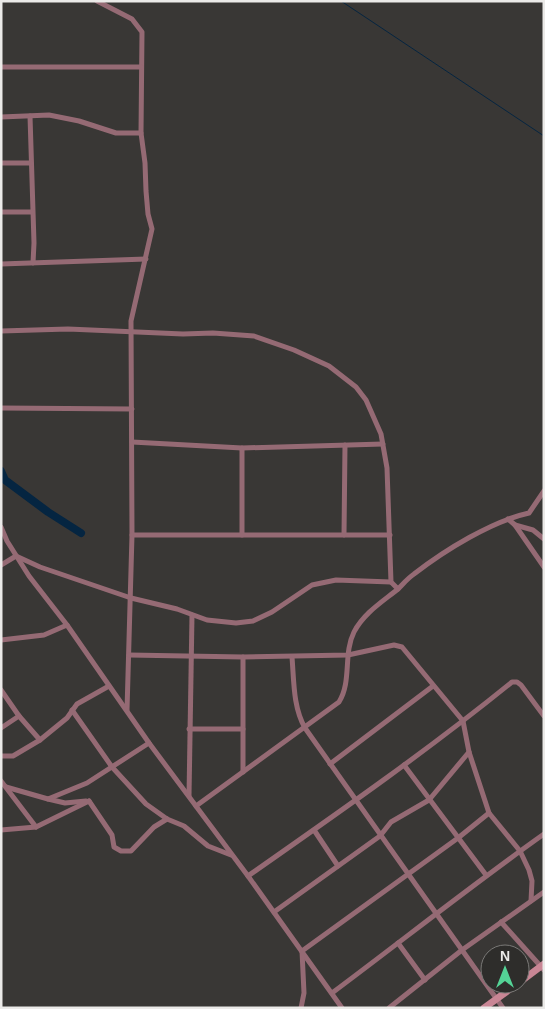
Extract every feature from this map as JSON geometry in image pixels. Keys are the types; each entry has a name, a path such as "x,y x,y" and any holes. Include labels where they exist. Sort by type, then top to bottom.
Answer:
{"street":[{"path":"97,1 132,19 138,24 142,32 140,133 146,163 148,214 152,229 130,332 132,535 127,710"},
{"path":"1,67 141,67"},
{"path":"1,117 49,115 79,121 116,133 140,133"},
{"path":"30,116 34,243 32,263"},
{"path":"1,162 31,162"},
{"path":"1,212 32,212"},
{"path":"1,264 146,259"},
{"path":"1,331 68,329 254,336 294,350 329,366 356,387 366,400 381,434 387,468 391,582"},
{"path":"1,408 132,408"},
{"path":"132,442 242,448 383,444"},
{"path":"344,535 345,445"},
{"path":"242,448 242,535"},
{"path":"196,806 339,702 344,695 346,687 349,645 360,624 379,603 414,574 477,534 508,519 529,513 544,491"},
{"path":"508,519 515,525 544,567"},
{"path":"515,525 533,530 544,539"},
{"path":"1,526 4,541 127,710 148,744 248,876 342,1008"},
{"path":"132,535 390,535"},
{"path":"16,556 40,567 130,598 207,620 236,623 253,621 272,612 312,585 336,580 391,582 398,589"},
{"path":"1,565 16,556"},
{"path":"189,796 192,615"},
{"path":"1,640 44,635 66,625"},
{"path":"129,655 292,657 348,655 394,646 402,647 463,721 469,752 489,813 520,851 531,877 531,901"},
{"path":"243,657 243,772"},
{"path":"292,657 296,706 299,718 305,728 503,1008"},
{"path":"248,876 356,801 514,681 521,685 544,716"},
{"path":"1,756 12,756 40,740 66,718 77,704 109,686"},
{"path":"330,764 433,686"},
{"path":"1,690 18,716 40,740"},
{"path":"72,710 112,767 146,804 167,819 184,826 208,846 232,855"},
{"path":"1,728 18,716"},
{"path":"189,729 243,729"},
{"path":"48,799 87,783 148,744"},
{"path":"274,912 380,836 390,822 430,800 469,752"},
{"path":"404,765 486,875"},
{"path":"1,781 36,827"},
{"path":"6,787 65,803 89,801"},
{"path":"89,801 112,836 114,846 121,850 131,851 154,827 167,819"},
{"path":"1,830 36,827 89,801"},
{"path":"302,951 458,838 489,813"},
{"path":"314,830 338,866"},
{"path":"332,993 486,875 544,834"},
{"path":"389,1008 462,950 544,892"},
{"path":"501,922 543,967 530,976"},
{"path":"398,943 425,980"},
{"path":"301,1008 304,993 302,951"},
{"path":"484,1008 504,994"}],"waterway":[{"path":"341,1 544,136"},
{"path":"1,471 5,480 48,512 81,533"}]}
